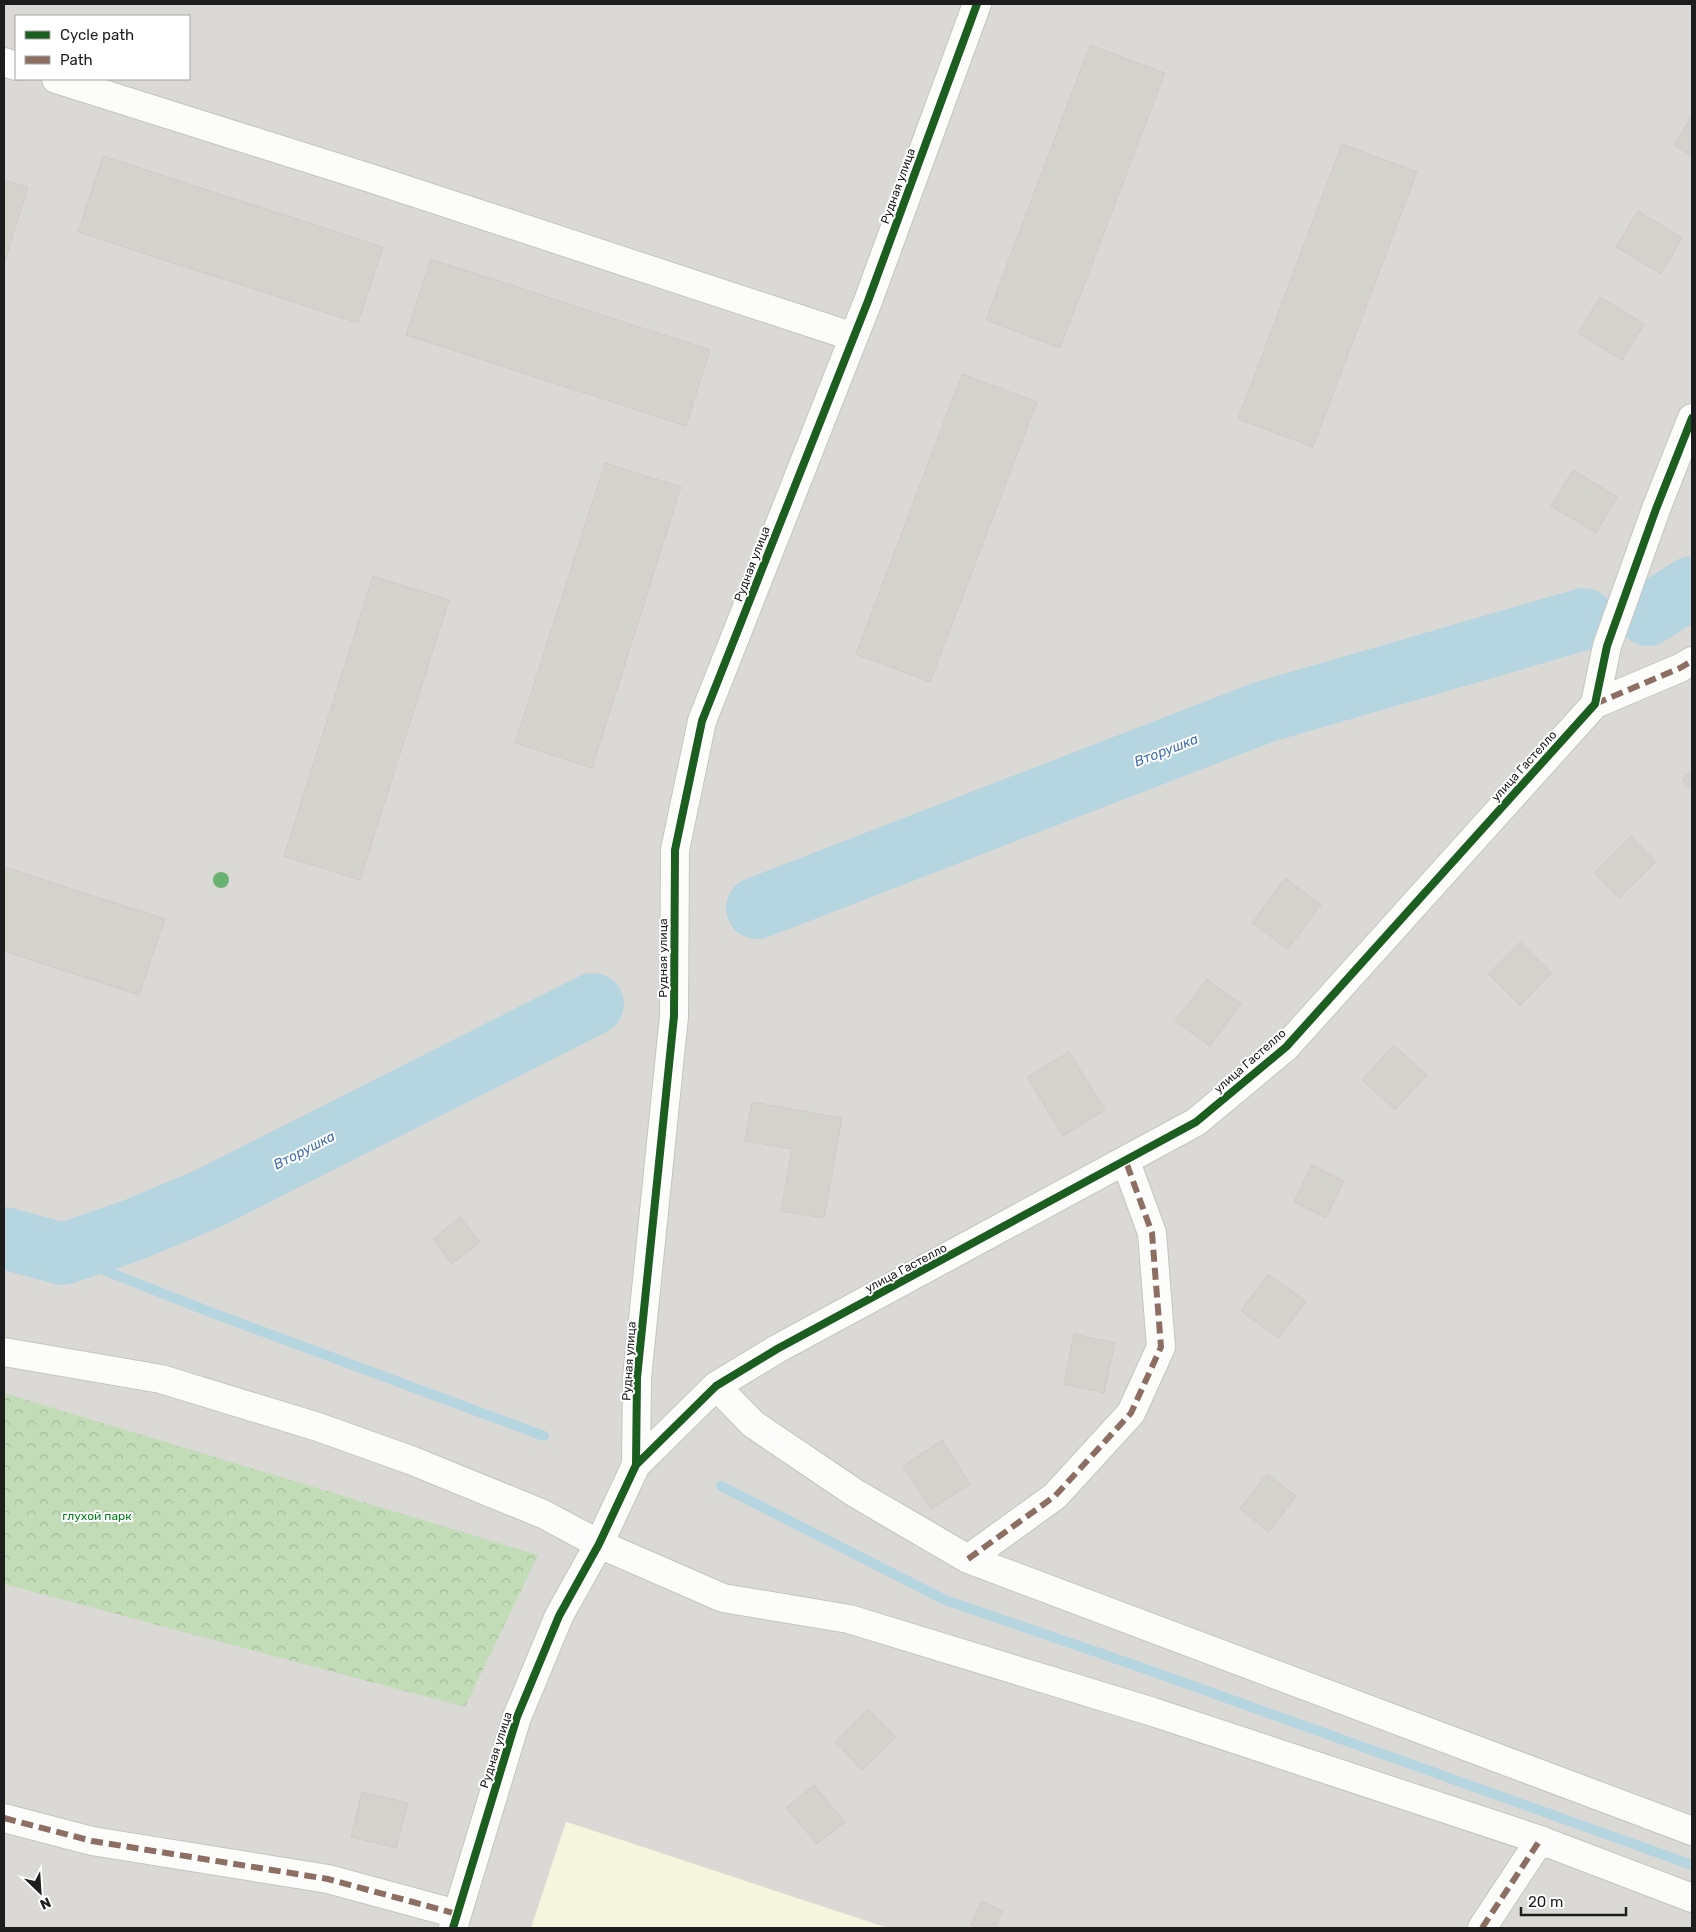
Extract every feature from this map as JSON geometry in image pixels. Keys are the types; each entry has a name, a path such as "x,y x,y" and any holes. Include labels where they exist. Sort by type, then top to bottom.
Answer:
{"street":[{"name":"Рудная улица","path":"455,1921 517,1717 559,1616 599,1544 636,1465 637,1378 674,1016 675,850 702,721 854,337 977,4"},
{"path":"59,80 474,212 854,337"},
{"path":"1595,704 1607,646 1656,509 1692,418"},
{"path":"1595,704 1680,668 1692,661"},
{"name":"улица Гастелло","path":"636,1465 716,1386 777,1350 1126,1162 1196,1122 1286,1047 1595,704"},
{"path":"968,1559 1055,1496 1132,1413 1162,1347 1152,1233 1126,1162"},
{"path":"4,1352 161,1379 318,1427 412,1461 543,1514 599,1544 723,1598 849,1619 1153,1712 1540,1840 1692,1898"},
{"path":"716,1386 753,1424 856,1493 968,1559 1692,1831"},
{"path":"4,1818 92,1841 328,1879 455,1921"},
{"path":"1482,1928 1540,1840"}],"shaded area":[{"path":"4,4 1692,4 1692,1928 4,1928"},
{"path":"567,1822 888,1928 531,1928"}],"green space":[{"name":"глухой парк","path":"4,1393 538,1555 465,1707 4,1584"}],"building":[{"path":"1090,45 1165,73 1060,348 986,320"},
{"path":"1692,115 1692,156 1674,145"},
{"path":"1342,144 1417,172 1313,447 1238,419"},
{"path":"103,156 383,247 358,323 78,232"},
{"path":"4,180 28,187 4,264"},
{"path":"1638,211 1682,238 1661,274 1616,247"},
{"path":"431,259 710,350 686,426 406,335"},
{"path":"1600,297 1644,324 1622,360 1578,333"},
{"path":"962,374 1037,402 930,682 856,654"},
{"path":"605,463 681,487 592,768 515,743"},
{"path":"1573,470 1617,497 1596,533 1551,506"},
{"path":"373,576 449,600 360,880 284,856"},
{"path":"1692,771 1692,791 1682,779"},
{"path":"1631,836 1656,862 1619,898 1594,873"},
{"path":"4,867 165,919 139,995 4,951"},
{"path":"1285,878 1321,905 1288,949 1252,923"},
{"path":"1520,942 1552,973 1520,1006 1488,974"},
{"path":"1207,979 1241,1004 1210,1046 1175,1021"},
{"path":"1394,1045 1427,1075 1395,1110 1362,1080"},
{"path":"1069,1052 1105,1110 1063,1136 1027,1077"},
{"path":"752,1102 842,1118 824,1218 781,1211 792,1149 745,1141"},
{"path":"1312,1165 1344,1181 1326,1218 1294,1202"},
{"path":"460,1217 480,1242 452,1264 433,1239"},
{"path":"1268,1274 1306,1301 1279,1338 1241,1311"},
{"path":"1074,1334 1115,1343 1104,1393 1064,1384"},
{"path":"942,1440 970,1484 931,1509 903,1466"},
{"path":"1267,1474 1296,1496 1269,1532 1240,1509"},
{"path":"868,1709 896,1737 862,1770 835,1742"},
{"path":"814,1785 845,1822 817,1844 786,1808"},
{"path":"362,1792 408,1803 396,1848 351,1837"},
{"path":"981,1901 1003,1911 995,1928 979,1928 971,1925"}],"waterway":[{"name":"Вторушка","path":"1648,615 1692,587"},
{"name":"Вторушка","path":"757,908 1264,712 1584,619"},
{"name":"Вторушка","path":"4,1238 63,1254 133,1230 209,1198 593,1004"},
{"path":"63,1254 210,1312 544,1436"},
{"path":"721,1486 945,1600 1140,1667 1692,1865"}],"marked path":[{"path":"1595,704 1680,668 1692,661"},
{"path":"968,1559 1055,1496 1131,1413 1161,1347 1152,1233 1126,1162"},
{"path":"4,1818 92,1841 328,1879 457,1914"},
{"path":"1482,1928 1540,1840"}],"cycle path":[{"path":"453,1928 517,1717 559,1616 599,1544 636,1465 637,1378 674,1016 675,850 702,721 868,301 977,4"},
{"path":"636,1465 716,1386 777,1349 1196,1122 1286,1047 1595,704 1607,646 1656,509 1692,418"}]}
